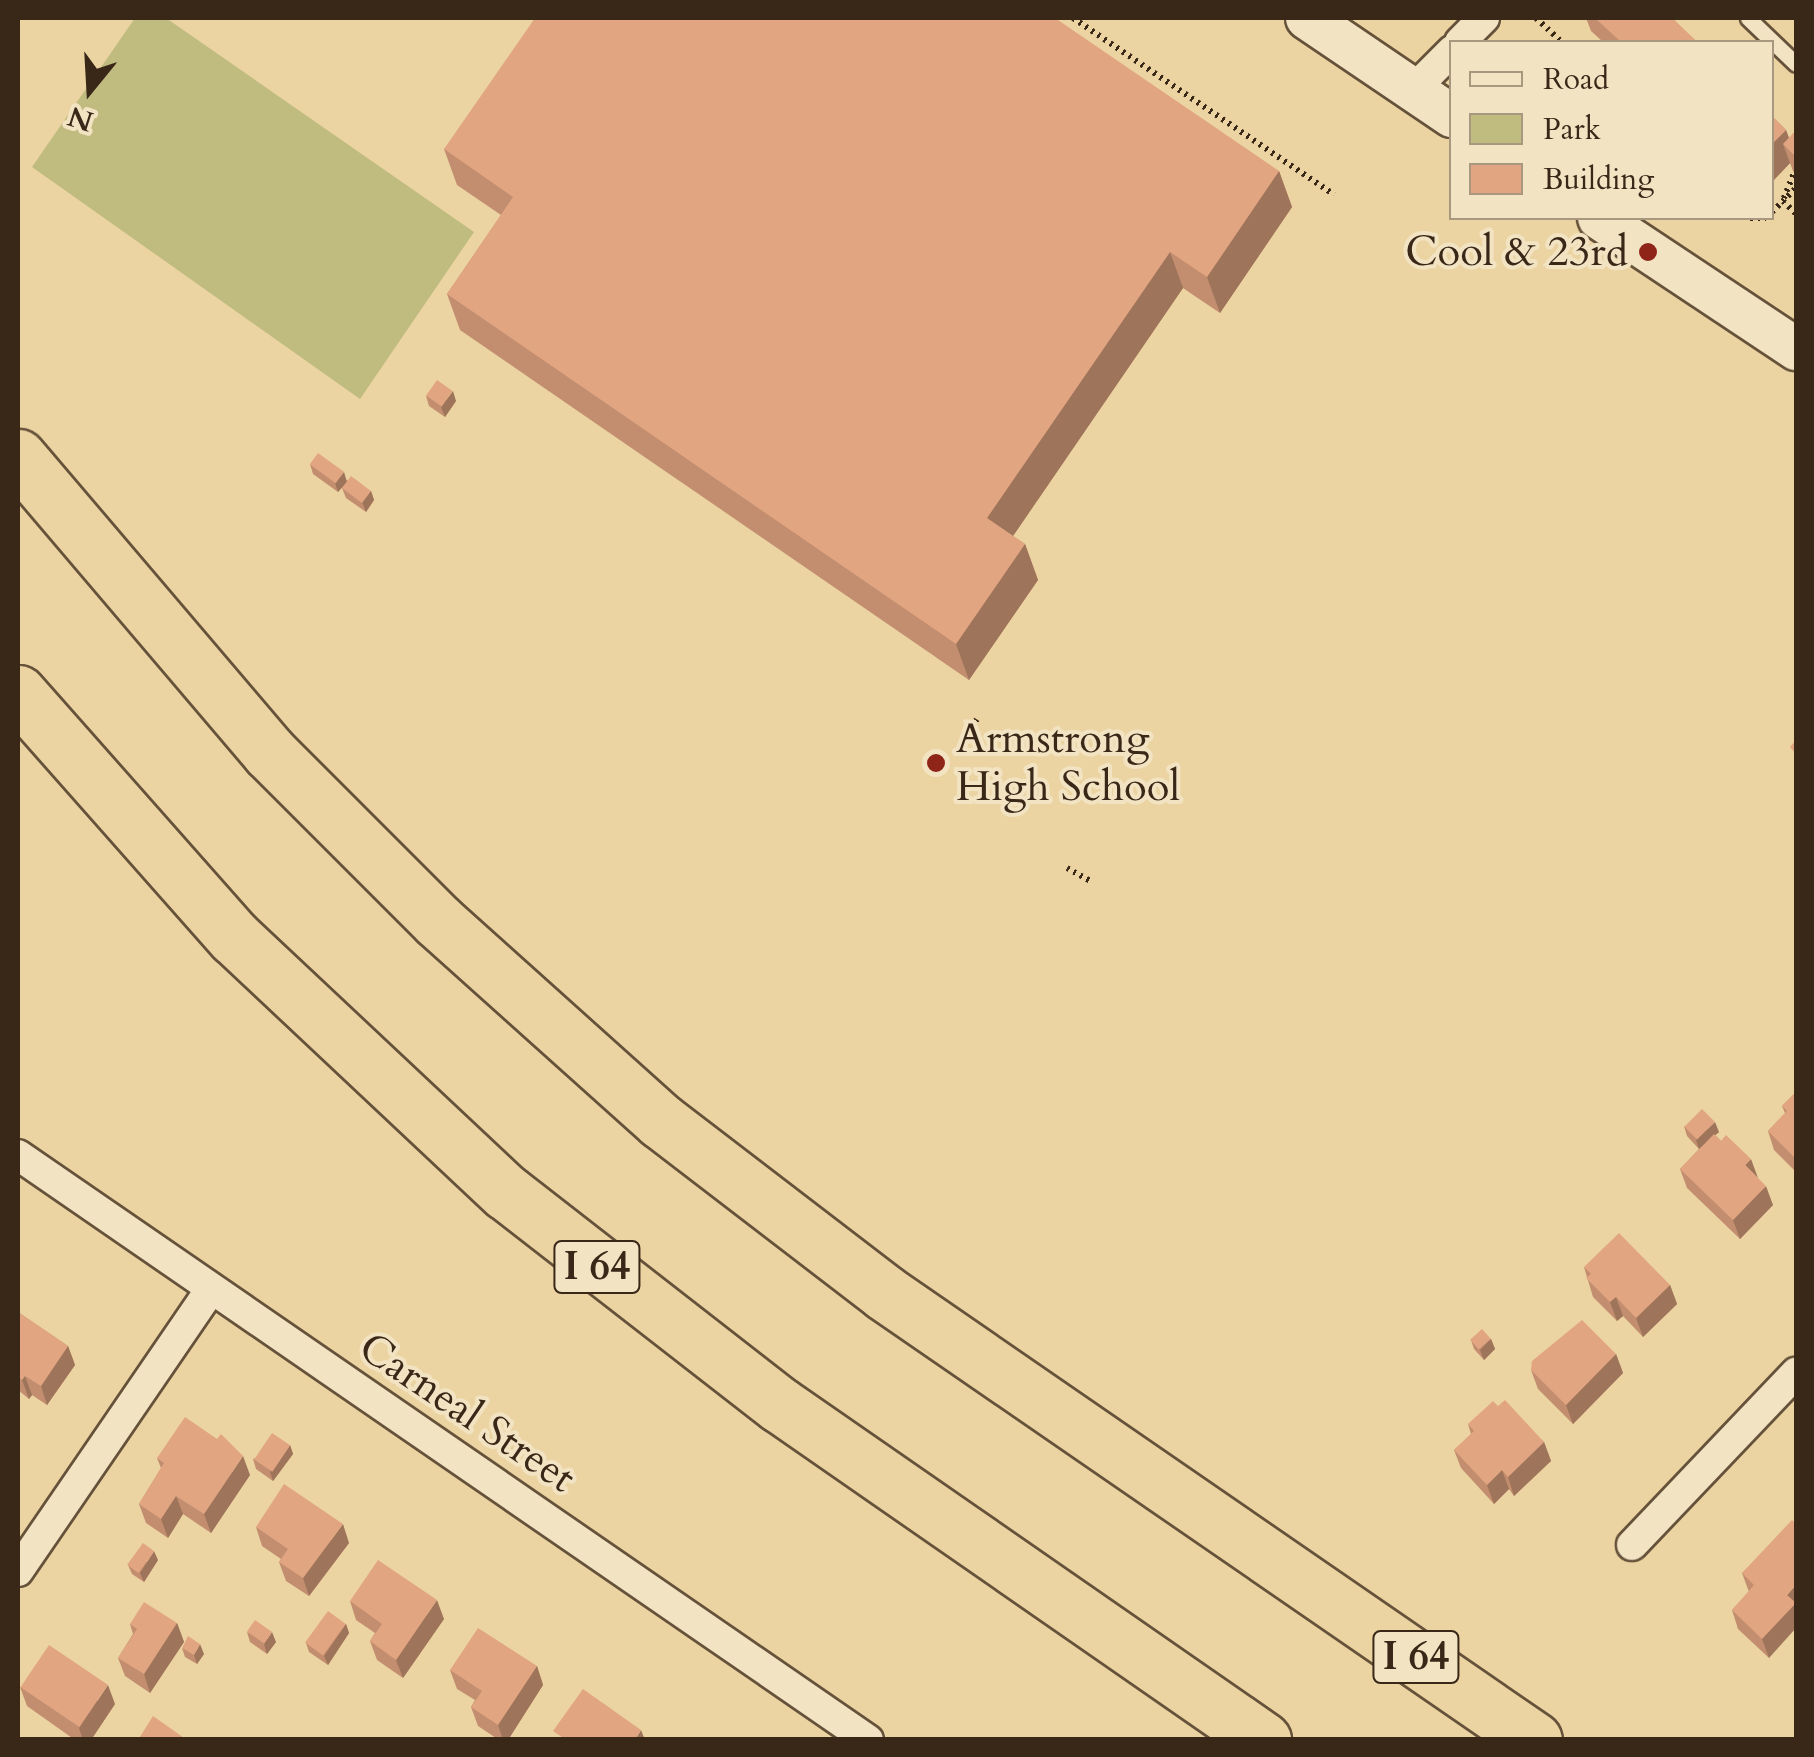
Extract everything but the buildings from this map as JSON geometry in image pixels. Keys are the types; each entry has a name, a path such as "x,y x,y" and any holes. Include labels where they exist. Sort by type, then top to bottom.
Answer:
{"highway":[{"name":"I 64","path":"18,457 269,752 579,1052 746,1189 885,1292 1534,1740"},
{"name":"I 64","path":"18,693 234,937 506,1192 780,1405 1263,1740"},
{"path":"1297,1575 1569,1740"}],"street":[{"path":"1307,18 1449,114"},
{"path":"1462,40 1484,18"},
{"path":"1413,90 1449,54"},
{"path":"1602,220 1796,349"},
{"name":"Carneal Street","path":"18,1156 868,1740"},
{"path":"18,1570 211,1289"},
{"path":"1632,1544 1796,1373"}],"lane":[{"path":"1748,18 1771,40"},
{"path":"1774,43 1796,64"}],"path":[{"path":"1073,18 1334,195"},
{"path":"1536,18 1560,40"},
{"path":"1783,201 1796,168"},
{"path":"1774,210 1796,188"},
{"path":"1783,201 1796,214"},
{"path":"1067,868 1090,881"}],"green space":[{"path":"135,18 166,18 474,232 360,399 32,167"}],"place":[{"name":"Cool & 23rd","path":"1648,252"},
{"name":"Armstrong High School","path":"936,763"}]}
